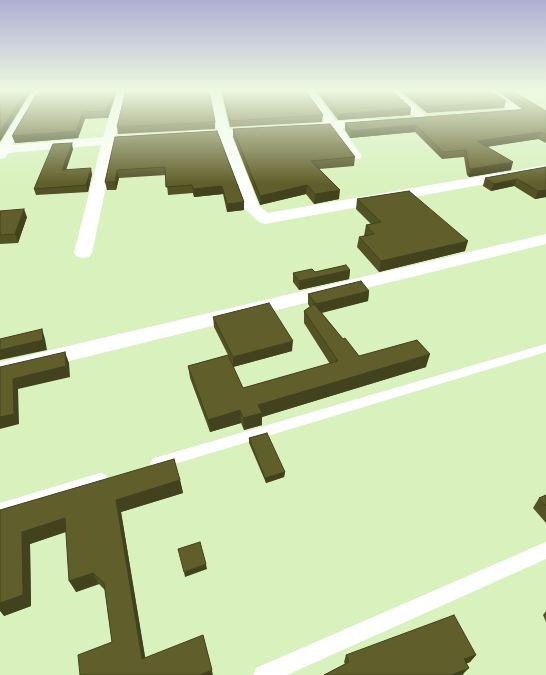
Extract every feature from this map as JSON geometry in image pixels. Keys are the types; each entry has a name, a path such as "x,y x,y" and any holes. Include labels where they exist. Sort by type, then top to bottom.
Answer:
{"street":[{"path":"1,152 19,122"},
{"path":"83,253 113,122"},
{"path":"222,122 224,133 252,208 265,219 546,169"},
{"path":"331,122 355,156"},
{"path":"178,136 385,122"},
{"path":"1,152 108,140 154,137"},
{"path":"0,370 546,239"}],"lane":[{"path":"144,468 546,348"},
{"path":"0,510 114,476"},
{"path":"263,675 546,550"}],"building":[{"path":"0,122 6,122 0,131"},
{"path":"21,122 80,122 76,131 12,136"},
{"path":"118,122 215,122 117,127"},
{"path":"365,122 546,122 546,135 541,132 477,141 513,162 471,169 469,168 466,150 443,152 416,125 351,131 345,123"},
{"path":"330,124 355,157 311,161 340,190 315,194 307,185 260,196 233,129"},
{"path":"217,131 244,202 227,204 222,186 193,189 192,185 166,187 165,167 117,170 115,182 105,182 115,137"},
{"path":"72,143 62,170 91,168 86,185 34,189 53,144"},
{"path":"546,167 546,190 538,191 517,179 494,184 485,178"},
{"path":"409,191 468,241 381,261 359,237 374,234 366,225 381,222 357,199"},
{"path":"24,209 15,234 0,235 0,211"},
{"path":"346,265 350,270 299,281 293,273 312,269 315,272"},
{"path":"361,281 369,291 316,304 308,294"},
{"path":"269,303 293,341 233,357 213,317"},
{"path":"314,304 359,356 417,340 430,354 258,405 262,413 243,418 240,410 208,420 188,366 228,355 243,388 338,361 304,311"},
{"path":"42,329 43,340 0,350 0,339"},
{"path":"65,352 66,366 13,379 14,414 0,417 0,367"},
{"path":"267,433 285,472 265,478 249,438"},
{"path":"174,459 180,480 116,500 142,659 203,635 212,670 200,675 80,675 78,655 112,642 104,583 93,573 69,581 65,518 22,532 23,595 0,603 0,510"},
{"path":"546,495 546,506 539,498"},
{"path":"200,542 206,564 184,572 178,549"},
{"path":"454,615 476,655 464,659 469,668 451,675 324,675 349,662 346,655"}]}
